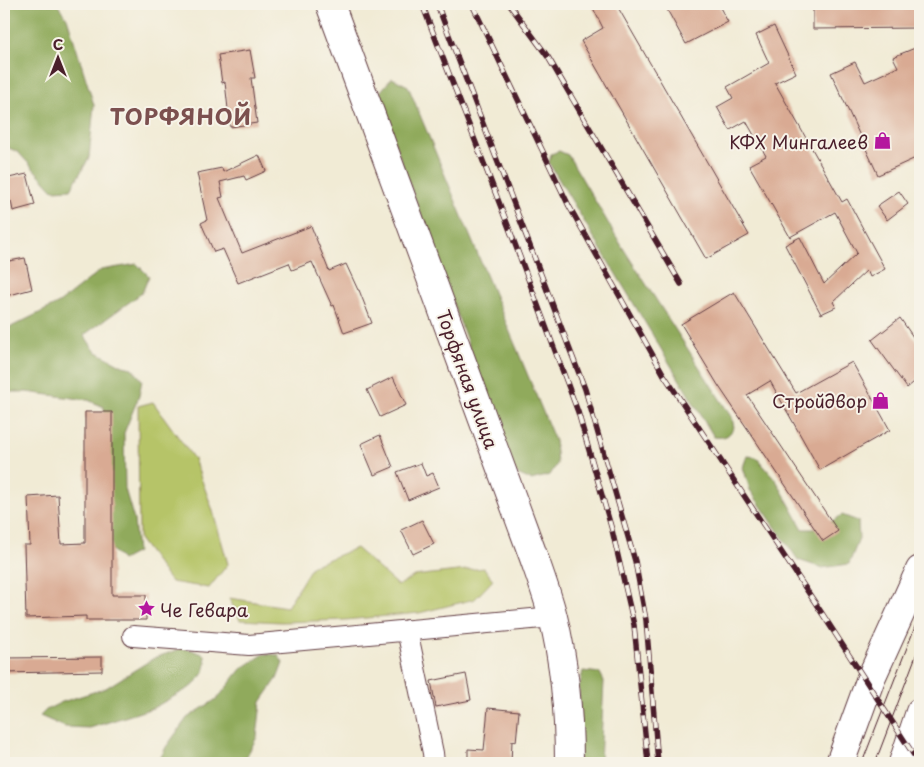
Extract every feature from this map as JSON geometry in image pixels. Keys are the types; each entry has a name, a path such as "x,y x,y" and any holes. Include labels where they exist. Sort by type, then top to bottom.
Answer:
{"street":[{"name":"Торфяная улица","path":"330,4 531,549 553,617 562,660 569,728 569,763"},
{"path":"840,763 871,678 920,570"},
{"path":"133,636 248,645 553,617"},
{"path":"407,630 434,763"},
{"path":"903,763 920,712"}],"green space":[{"path":"4,4 57,4 67,18 94,105 89,158 71,189 53,190 18,152 4,146"},
{"path":"392,78 408,86 555,441 557,464 550,475 531,480 515,473 382,108 380,92"},
{"path":"559,151 568,155 623,248 732,418 734,427 728,435 714,437 549,163 551,154"},
{"path":"137,264 149,276 142,293 84,335 95,351 123,366 132,368 142,380 139,396 124,433 125,489 134,520 137,552 122,560 111,549 104,407 88,400 26,392 4,392 4,326 11,327 59,303 101,270"},
{"path":"153,402 194,459 212,508 228,564 209,588 171,582 139,539 138,406"},
{"path":"747,456 756,457 776,480 803,529 819,529 842,515 858,521 859,539 849,564 822,568 798,560 750,490 743,467"},
{"path":"356,548 398,586 414,576 484,568 493,580 475,599 419,613 345,620 282,622 240,620 229,598 287,607 312,566"},
{"path":"180,649 189,649 205,655 206,664 204,672 193,686 153,708 90,728 65,727 40,716 46,710 62,702 106,688 154,658"},
{"path":"264,654 278,655 283,663 277,679 261,702 257,737 243,763 158,763 166,747 187,718 218,698 241,669"},
{"path":"583,671 600,673 604,681 600,763 579,763 579,688"}],"building":[{"path":"591,4 616,4 749,235 706,259 581,41 603,28"},
{"path":"664,4 718,4 728,22 686,44"},
{"path":"813,4 920,4 920,28 813,29"},
{"path":"774,26 796,73 775,83 842,202 847,199 885,269 870,277 867,270 833,302 836,307 821,314 785,245 800,237 824,284 857,253 835,212 790,237 749,165 766,156 746,121 730,130 717,107 733,98 727,87 769,63 756,35"},
{"path":"920,46 920,156 878,175 831,73 855,62 865,82 898,67 893,57"},
{"path":"250,50 255,78 251,78 257,123 230,127 225,82 222,83 218,55"},
{"path":"259,155 266,171 246,180 244,176 220,182 223,197 219,198 242,253 311,226 329,271 346,264 372,323 344,333 334,305 332,306 312,262 292,270 289,263 238,283 223,249 214,252 201,223 207,220 197,173 222,168 223,172"},
{"path":"27,174 35,205 13,211 11,201 8,202 4,179"},
{"path":"899,191 908,204 887,220 877,206"},
{"path":"25,258 32,289 6,296 4,262"},
{"path":"734,292 796,393 852,362 890,430 820,470 770,381 747,395 838,531 823,541 718,385 681,324"},
{"path":"900,318 920,347 920,377 907,388 872,340"},
{"path":"393,377 406,405 380,417 367,390"},
{"path":"85,412 112,412 112,595 146,595 146,620 86,620 86,616 26,618 24,545 30,545 28,497 58,495 61,544 85,543"},
{"path":"380,435 393,467 374,475 361,444"},
{"path":"421,463 426,476 433,473 439,487 408,500 397,472"},
{"path":"422,520 434,544 413,554 401,530"},
{"path":"102,657 102,671 4,673 4,658"},
{"path":"466,674 471,700 436,707 431,681"},
{"path":"488,708 519,711 516,742 512,741 511,763 468,763 468,749 484,750"}],"tram line":[{"path":"862,763 920,614"},
{"path":"875,763 920,645"}],"railway":[{"path":"422,4 578,412 612,530 634,625 648,763"},
{"path":"437,4 585,389 635,561 646,620 658,763"},
{"path":"472,4 569,206 664,375 919,763"},
{"path":"509,4 548,57 681,284"}],"place":[{"name":"КФХ Мингалеев","path":"882,141"},
{"name":"Стройдвор","path":"881,400"},
{"name":"Че Гевара","path":"146,609"}],"district":[{"name":"ТОРФЯНОЙ","path":"181,115"}]}
